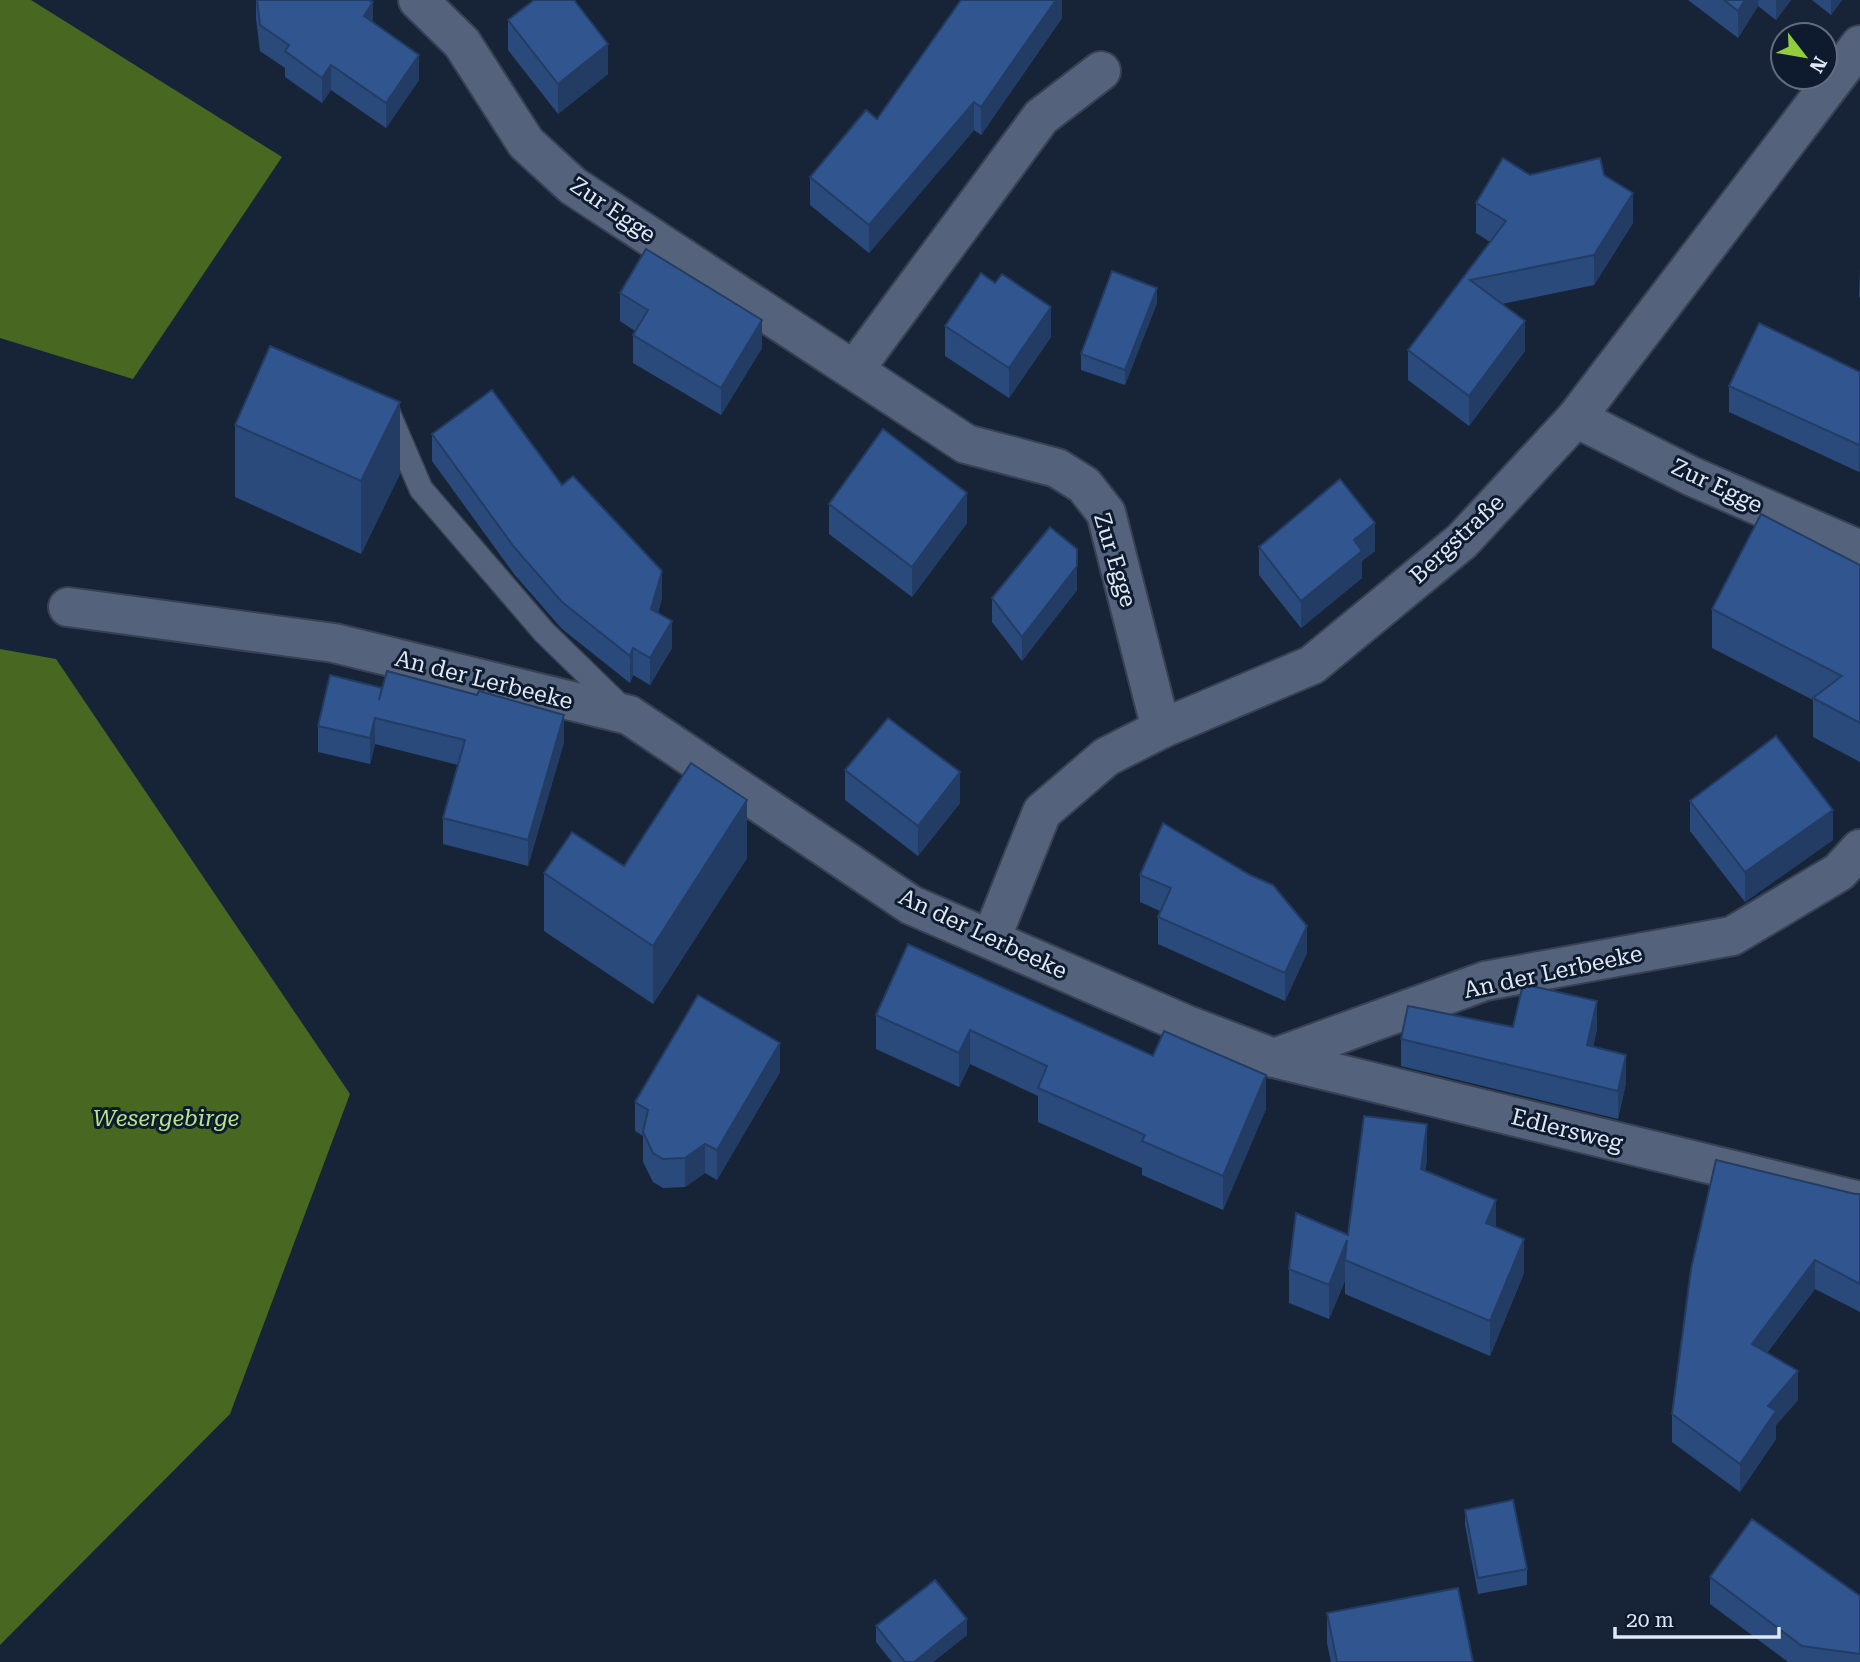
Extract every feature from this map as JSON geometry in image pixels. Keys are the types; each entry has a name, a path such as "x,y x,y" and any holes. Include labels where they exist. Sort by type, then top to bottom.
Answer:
{"street":[{"name":"Zur Egge","path":"418,0 462,43 526,144 573,186 966,444 1057,468 1084,485 1105,513 1161,729"},
{"name":"Bergstraße","path":"991,940 1042,812 1106,757 1161,729 1312,665 1462,541 1576,418 1860,45"},
{"path":"854,370 1041,117 1101,71"},
{"name":"Zur Egge","path":"1576,418 1691,476 1860,550"},
{"name":"An der Lerbeeke","path":"68,607 334,643 629,715 911,905 1187,1025 1273,1058 1485,981 1732,936 1839,872 1860,849"},
{"name":"Edlersweg","path":"1273,1058 1860,1201"}],"lane":[{"path":"385,405 421,489 544,632 629,715"}],"green space":[{"path":"0,0 31,0 282,157 133,379 0,338"},
{"name":"Wesergebirge","path":"0,649 56,659 350,1094 230,1414 0,1645"}],"building":[{"path":"257,0 369,0 373,2 364,16 419,55 386,103 331,65 322,78 285,51 289,45 260,25"},
{"path":"534,0 574,0 608,44 558,84 508,20"},
{"path":"961,0 1056,0 981,107 974,102 869,225 810,177 866,110 877,119"},
{"path":"1724,0 1745,0 1738,11"},
{"path":"1503,158 1530,175 1600,158 1604,175 1633,193 1594,255 1470,280 1525,321 1469,396 1408,350 1506,221 1476,203"},
{"path":"646,249 762,320 721,388 633,335 648,310 620,293"},
{"path":"1112,271 1157,288 1125,370 1081,354"},
{"path":"981,273 995,283 1002,274 1051,307 1009,368 945,326"},
{"path":"1759,323 1860,372 1859,445 1729,386"},
{"path":"270,346 400,402 361,481 235,425"},
{"path":"492,390 562,485 573,476 662,571 651,609 672,621 650,658 633,648 630,656 562,602 514,547 432,434"},
{"path":"883,429 967,493 912,567 829,504"},
{"path":"1340,479 1375,523 1354,540 1362,551 1301,601 1259,547"},
{"path":"1761,514 1860,565 1860,723 1813,698 1842,676 1712,609"},
{"path":"1050,527 1077,549 1077,566 1022,637 992,598"},
{"path":"387,671 477,695 479,691 564,715 528,840 443,818 465,740 375,718 370,738 318,726 330,675 382,688 379,700"},
{"path":"888,718 960,772 918,826 845,770"},
{"path":"1776,736 1833,810 1745,872 1690,801"},
{"path":"691,763 747,800 653,946 544,873 572,832 624,866"},
{"path":"1163,823 1250,875 1273,885 1307,926 1285,973 1158,917 1171,888 1140,875"},
{"path":"908,944 1153,1056 1164,1031 1266,1075 1223,1176 1142,1141 1145,1135 1038,1088 1047,1066 970,1030 959,1053 876,1015"},
{"path":"1523,984 1597,1001 1587,1045 1626,1055 1618,1091 1401,1039 1408,1006 1513,1027"},
{"path":"698,995 780,1043 717,1150 705,1144 685,1158 663,1159 653,1153 643,1132 648,1110 635,1102"},
{"path":"1364,1116 1427,1124 1421,1169 1496,1200 1486,1223 1524,1239 1490,1321 1345,1260 1347,1240 1329,1285 1289,1269 1296,1213 1348,1235"},
{"path":"1716,1160 1860,1194 1860,1284 1815,1260 1752,1344 1798,1371 1768,1406 1776,1411 1740,1464 1672,1414 1691,1269"},
{"path":"1513,1500 1527,1569 1478,1578 1465,1510"},
{"path":"1752,1519 1860,1596 1860,1654 1802,1646 1710,1577"},
{"path":"935,1580 967,1619 914,1662 905,1662 876,1626"},
{"path":"1458,1588 1473,1662 1337,1662 1327,1613"}]}
